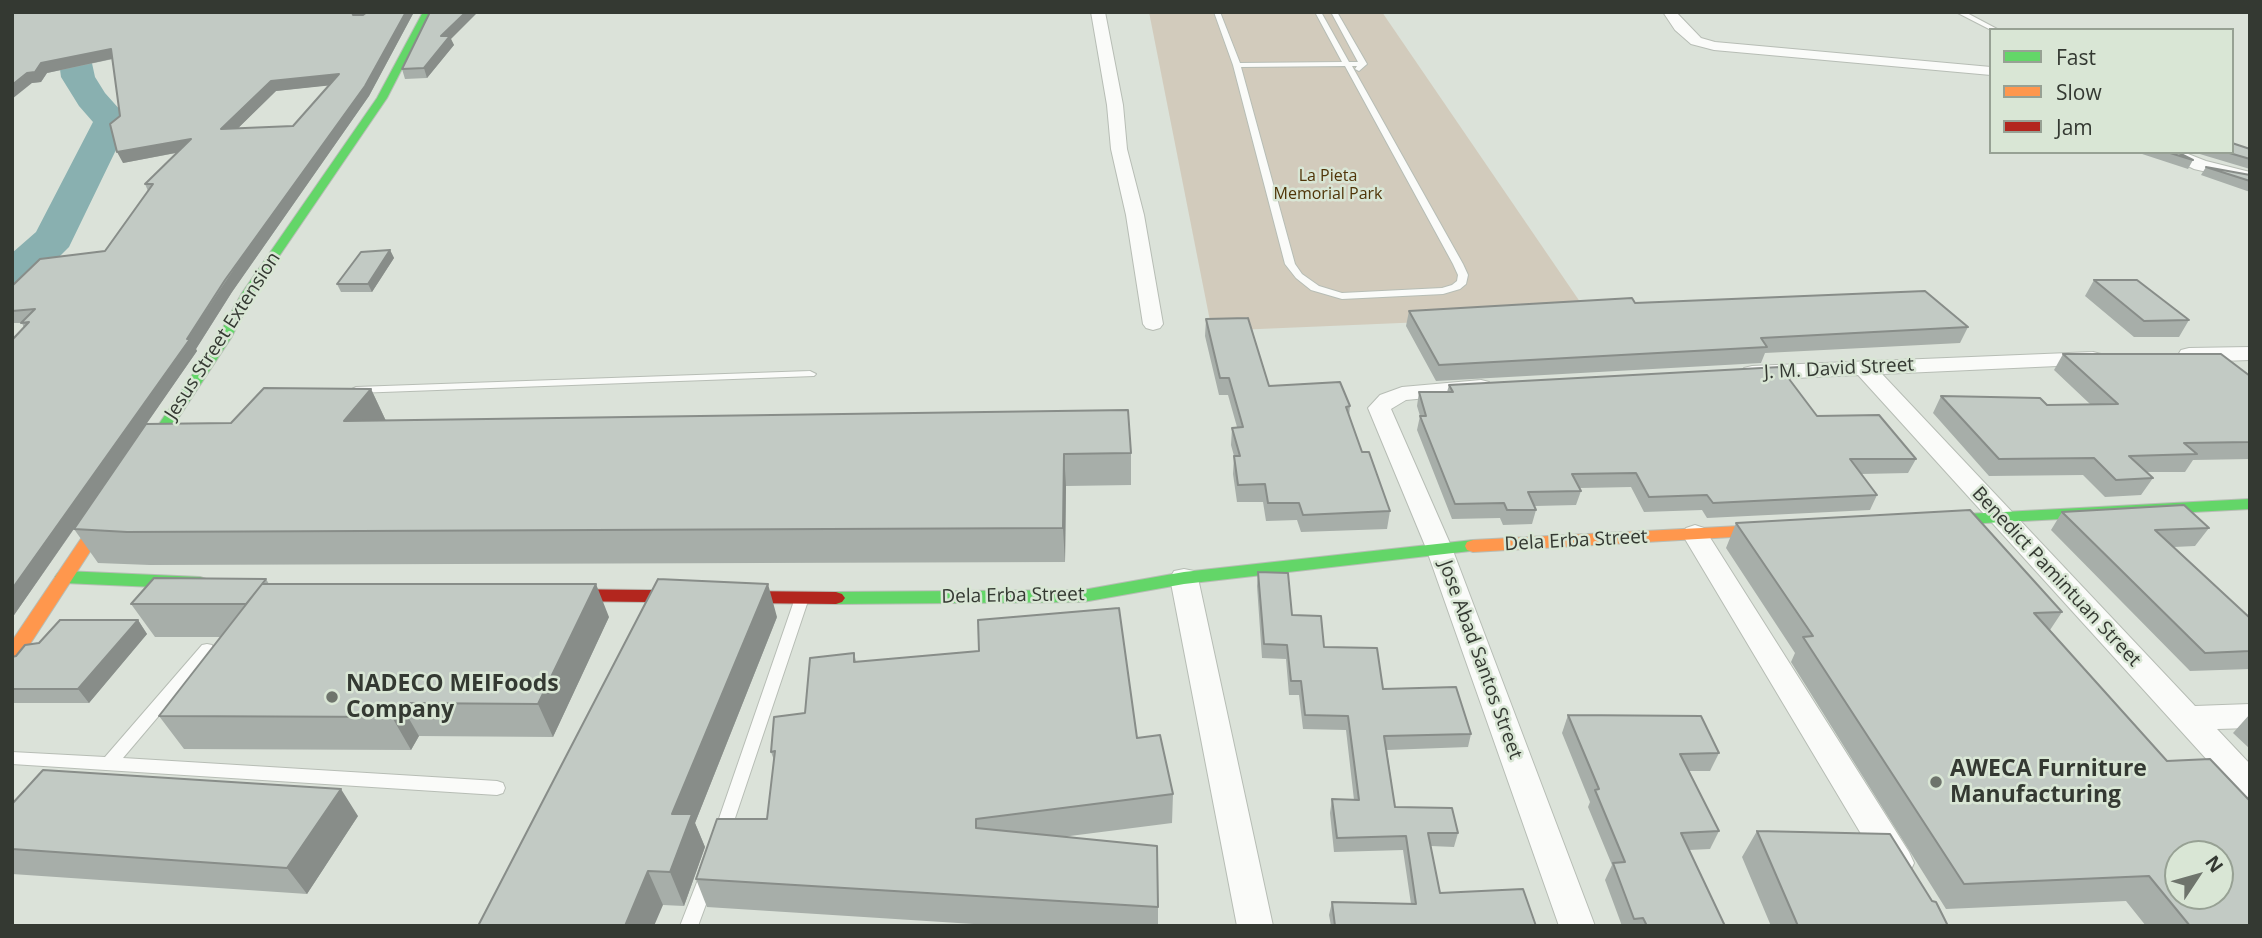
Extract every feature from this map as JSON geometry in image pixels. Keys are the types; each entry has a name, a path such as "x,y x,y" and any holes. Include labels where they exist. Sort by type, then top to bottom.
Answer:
{"street":[{"name":"Jesus Street Extension","path":"12,656 127,482 160,443 248,293 382,98 426,12"},
{"path":"1098,12 1115,105 1119,149 1135,215 1153,324"},
{"path":"1669,12 1696,41 1714,46 1989,72"},
{"path":"2173,154 2250,177"},
{"path":"2167,356 2250,353"},
{"name":"J. M. David Street","path":"1725,374 2112,358"},
{"name":"Benedict Pamintuan Street","path":"1863,367 2250,786"},
{"name":"Jose Abad Santos Street","path":"1504,386 1402,394 1388,400 1380,408 1439,548 1577,926"},
{"path":"1917,522 2250,504"},
{"name":"Dela Erba Street","path":"531,594 802,598 1083,596 1184,578 1439,548 1792,529"},
{"path":"1695,534 1914,890"},
{"path":"64,577 216,584"},
{"path":"1184,578 1255,926"},
{"path":"2188,718 2250,716"}],"lane":[{"path":"1217,12 1237,65 1290,264 1299,276 1315,288 1342,296 1443,291 1456,287 1462,282 1463,275 1458,264 1318,12"},
{"path":"1335,12 1363,64"},
{"path":"1959,12 1992,28"},
{"path":"1237,65 1363,64"},
{"path":"1354,75 1363,64"},
{"path":"342,392 810,374"},
{"path":"690,926 802,598"},
{"path":"109,764 207,649"},
{"path":"12,758 497,788"}],"green space":[{"name":"La Pieta Memorial Park","path":"1149,12 1382,12 1589,315 1212,331"}],"building":[{"path":"12,12 352,12 353,15 363,15 367,12 406,12 365,86 225,280 187,339 190,339 12,589 12,340 29,322 21,323 35,309 12,311 12,286 40,259 105,251 153,184 145,184 191,139 117,152 110,124 120,116 111,49 41,63 35,72 27,73 12,85","holes":["339,74 293,126 221,129 271,81"]},
{"path":"430,12 466,12 441,36 450,36 424,68 402,69"},
{"path":"2234,144 2250,149 2250,159 2233,154"},
{"path":"2206,167 2250,175 2250,181"},
{"path":"390,250 368,284 337,284 361,252"},
{"path":"2094,280 2137,280 2189,320 2144,321"},
{"path":"1925,291 1968,327 1761,338 1767,347 1439,365 1409,311 1632,298 1635,303"},
{"path":"1248,318 1269,386 1340,382 1350,406 1346,407 1362,452 1369,452 1390,511 1303,515 1299,503 1268,503 1265,484 1238,485 1234,456 1240,456 1232,428 1243,427 1229,378 1220,378 1206,319"},
{"path":"2063,354 2221,354 2250,376 2250,442 2184,443 2197,454 2129,456 2153,478 2116,480 2094,458 1999,459 1941,396 2040,398 2047,405 2118,404"},
{"path":"1780,367 1817,416 1879,415 1916,459 1850,459 1877,495 1713,503 1707,495 1649,497 1636,473 1572,474 1581,491 1528,492 1536,510 1507,510 1504,503 1455,504 1420,416 1426,416 1419,392 1453,392 1449,385"},
{"path":"264,388 371,389 344,421 1128,410 1131,453 1064,454 1063,528 127,532 74,529 146,424 231,423"},
{"path":"2184,505 2209,528 2155,530 2250,618 2250,651 2205,653 2062,512"},
{"path":"1970,510 2062,612 2034,613 2167,761 2210,759 2250,801 2250,926 2190,926 2177,910 2234,910 2234,840 2164,840 2164,894 2149,876 1964,884 1803,637 1813,636 1736,523"},
{"path":"1258,572 1288,573 1292,615 1321,616 1324,647 1377,648 1383,689 1456,687 1471,734 1384,736 1395,807 1452,808 1458,833 1428,833 1440,893 1523,889 1536,926 1335,926 1332,902 1416,904 1406,836 1337,838 1332,799 1359,800 1348,716 1305,715 1301,681 1291,681 1287,645 1264,644"},
{"path":"154,578 266,579 246,604 131,604"},
{"path":"658,579 768,584 672,814 692,814 670,872 648,871 625,926 478,926"},
{"name":"NADECO MEIFoods Company","path":"262,584 596,584 538,704 400,703 392,717 159,716"},
{"path":"1119,608 1137,738 1160,735 1173,794 976,819 976,828 1157,846 1158,907 696,879 717,819 767,819 775,751 771,752 774,717 805,713 810,658 854,653 854,662 979,651 978,620"},
{"path":"60,620 138,620 78,689 12,689 12,657 25,645 39,643"},
{"path":"1568,715 1701,716 1719,753 1680,754 1719,831 1681,833 1725,926 1647,926 1643,918 1634,919 1613,863 1625,862 1595,790 1599,789"},
{"path":"43,770 341,789 287,868 12,849 12,804"},
{"path":"1757,831 1890,834 1932,901 1936,902 1948,926 1798,926"}],"waterway":[{"path":"12,278 54,238 112,121 91,99 78,77 74,54 80,35 98,12"}],"traffic: fast":[{"path":"140,464 224,338 248,293 382,98 427,12"},
{"path":"1928,521 2250,504"},
{"path":"836,598 1083,596 1184,578 1473,546"},
{"path":"64,577 200,583"}],"traffic: slow":[{"path":"12,656 111,507"},
{"path":"1473,546 1778,530"}],"traffic: jam":[{"path":"554,595 836,598"}],"place":[{"name":"NADECO MEIFoods Company","path":"332,697"},
{"name":"AWECA Furniture Manufacturing","path":"1936,782"}]}
